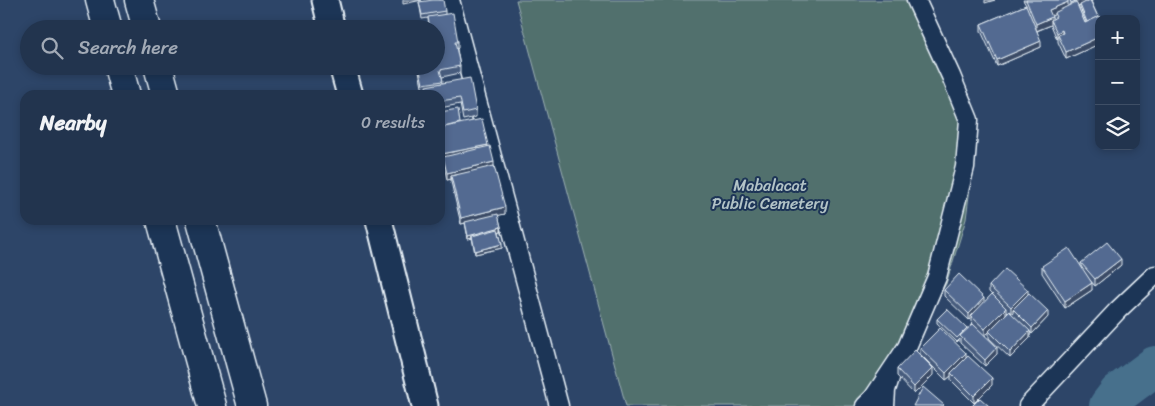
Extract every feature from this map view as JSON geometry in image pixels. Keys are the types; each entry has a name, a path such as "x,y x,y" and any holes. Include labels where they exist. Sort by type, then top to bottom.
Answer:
{"highway":[{"path":"100,0 106,20"},
{"path":"139,0 145,20"},
{"path":"120,75 125,90"},
{"path":"160,75 165,90"},
{"path":"162,225 212,406"},
{"path":"202,225 252,406"}],"main road":[{"path":"325,0 330,20"},
{"path":"344,75 349,90"},
{"path":"381,225 425,406"}],"street":[{"path":"450,0 559,406"},
{"path":"865,406 907,348 942,263 965,167 969,120 916,0"},
{"path":"1028,406 1118,310 1155,275"},
{"path":"885,406 886,390 893,368"}],"green space":[{"name":"Mabalacat Public Cemetery","path":"516,0 924,0 977,132 966,219 946,284 904,353 865,406 626,406"}],"building":[{"path":"443,0 445,11 422,15 419,2"},
{"path":"1026,0 1068,0 1068,2 1049,10 1052,17 1036,24"},
{"path":"1090,0 1097,15 1095,15 1095,18 1087,22 1080,5"},
{"path":"1076,2 1085,23 1095,18 1095,39 1066,52 1058,35 1063,33 1062,30 1057,33 1051,20 1056,17 1054,13"},
{"path":"1026,5 1041,41 997,60 981,24"},
{"path":"453,13 458,42 455,42 460,66 445,69 445,20 428,20 428,17"},
{"path":"421,75 441,75 443,81 423,84"},
{"path":"470,78 476,110 463,113 460,98 445,100 445,90 427,90 426,86"},
{"path":"458,109 460,123 445,127 445,111"},
{"path":"482,119 488,145 445,153 445,127"},
{"path":"490,146 494,162 447,173 445,157"},
{"path":"494,166 505,207 461,218 451,176"},
{"path":"498,214 501,227 468,236 465,222"},
{"path":"498,229 502,244 475,251 472,236"},
{"path":"1107,242 1121,259 1095,279 1081,263"},
{"path":"1069,248 1092,283 1065,301 1042,266"},
{"path":"1005,269 1028,290 1011,307 989,286"},
{"path":"959,274 984,298 969,314 944,290"},
{"path":"1029,293 1048,311 1032,328 1013,309"},
{"path":"992,294 1006,308 985,329 971,316"},
{"path":"947,309 967,328 957,338 937,319"},
{"path":"1009,311 1030,331 1010,352 989,331"},
{"path":"973,324 997,347 985,360 960,336"},
{"path":"940,328 966,353 946,373 920,348"},
{"path":"915,350 933,368 914,387 897,369"},
{"path":"968,356 992,378 974,396 951,373"},
{"path":"923,387 944,405 913,406"},
{"path":"980,398 989,406 972,406"}],"waterway":[{"path":"1109,406 1119,393 1155,366"}]}
